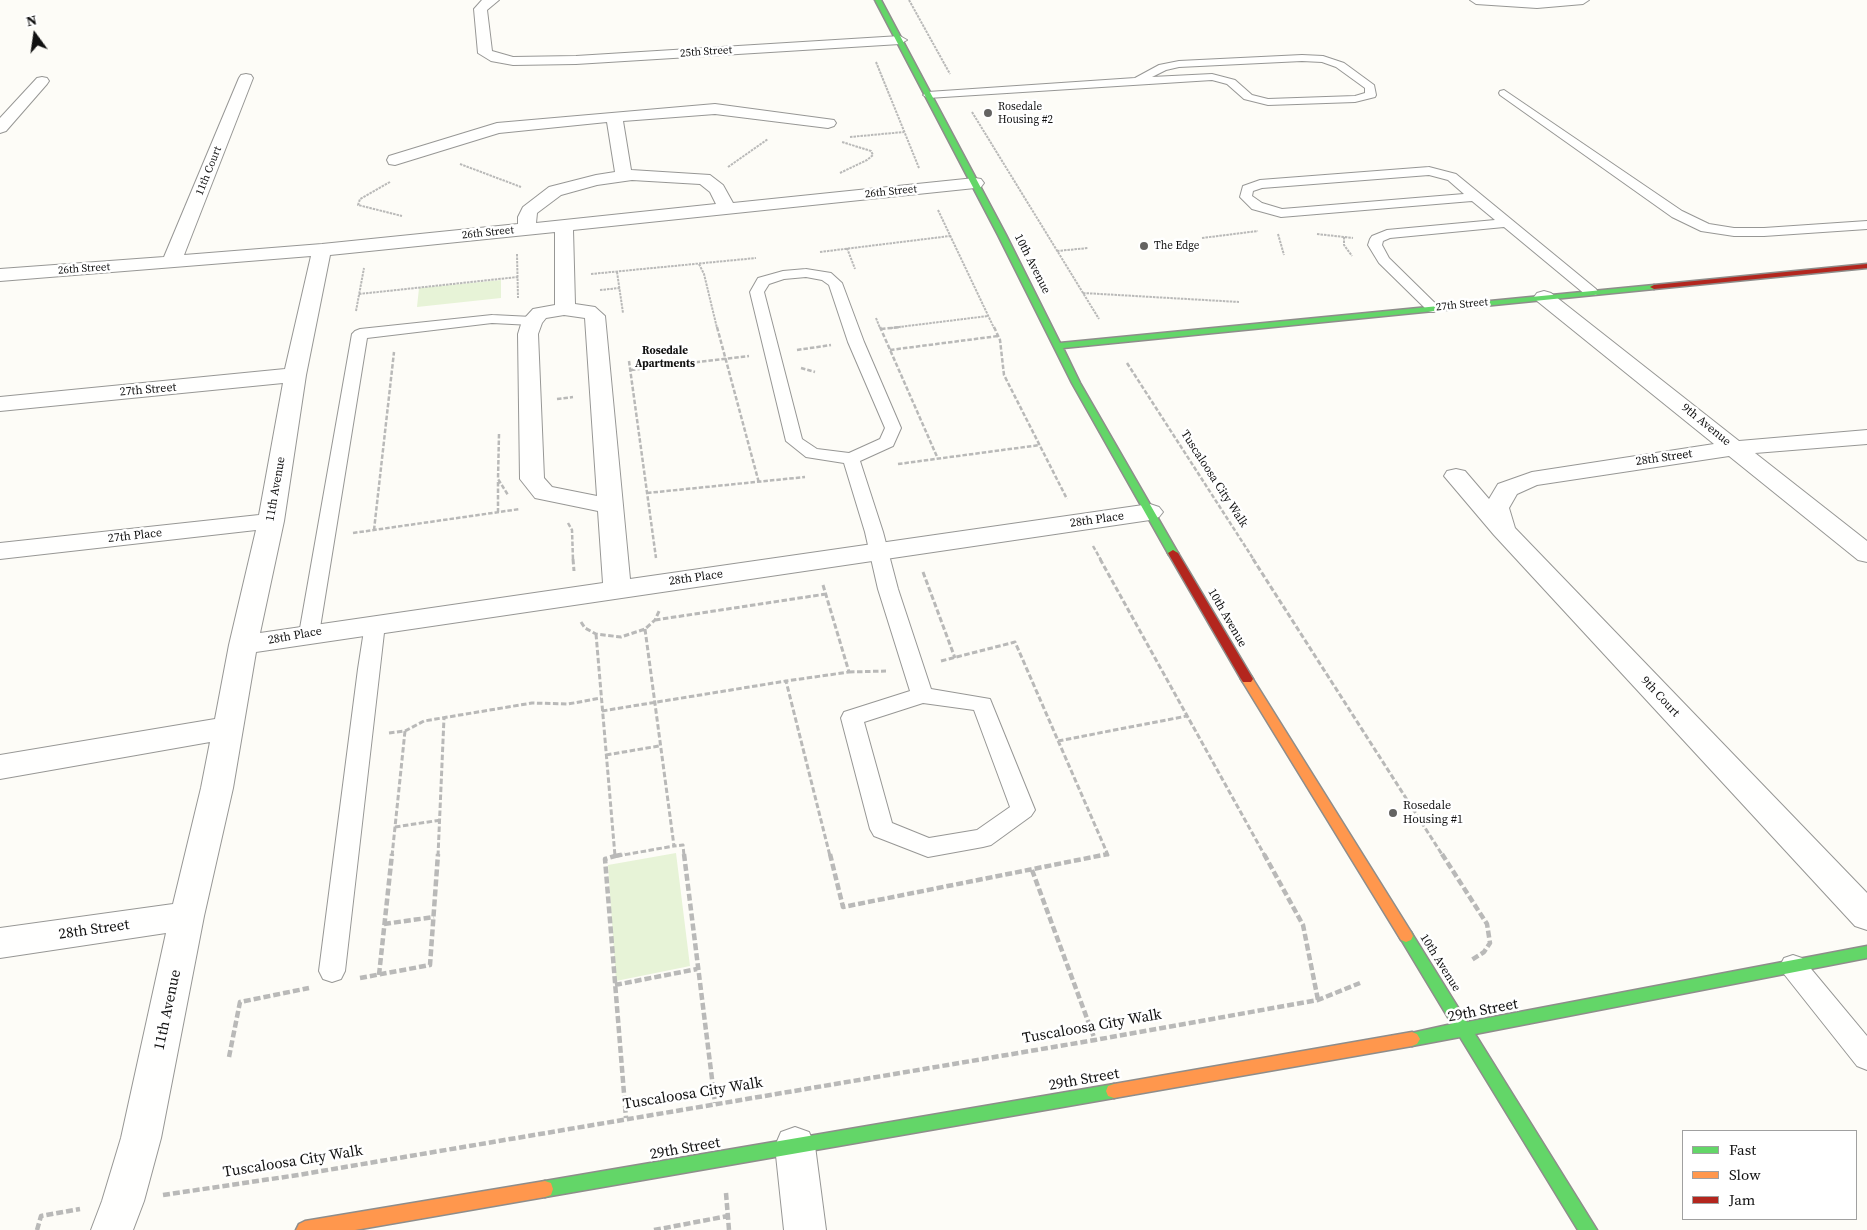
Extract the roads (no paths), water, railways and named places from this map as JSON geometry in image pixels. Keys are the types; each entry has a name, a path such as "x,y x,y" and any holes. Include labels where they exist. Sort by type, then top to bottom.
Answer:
{"main road":[{"name":"10th Avenue","path":"878,0 1102,431 1230,652 1588,1230"},
{"name":"27th Street","path":"1058,346 1867,266"},
{"name":"29th Street","path":"305,1230 1465,1030 1867,952"}],"street":[{"name":"25th Street","path":"493,0 486,3 480,9 485,52 496,58 513,61 576,60 900,40"},
{"path":"1476,0 1537,4 1584,0"},
{"name":"11th Court","path":"171,263 246,78"},
{"path":"0,128 42,81"},
{"path":"395,160 498,128 614,117 715,109 828,123"},
{"path":"614,117 624,176"},
{"path":"527,229 529,210 555,191 596,180 624,176 668,176 704,179 717,189 726,209"},
{"name":"26th Street","path":"0,275 322,250 975,184"},
{"path":"564,226 566,295 564,309"},
{"name":"11th Avenue","path":"117,1216 141,1138 187,916 217,788 243,646 271,521 295,376 322,250"},
{"name":"9th Avenue","path":"1544,297 1867,554"},
{"path":"610,506 544,493 532,479 528,334 532,321 540,313 564,309 588,311 595,316 617,589"},
{"name":"27th Street","path":"0,404 295,376"},
{"name":"28th Street","path":"1503,530 1497,508 1507,489 1532,479 1735,448 1867,437"},
{"name":"9th Court","path":"1456,476 1503,530 1867,916"},
{"name":"28th Place","path":"243,646 375,624 1150,512"},
{"name":"27th Place","path":"0,551 271,521"},
{"path":"0,767 227,728"},
{"name":"28th Street","path":"0,944 187,916"},
{"path":"796,1146 805,1230"}],"lane":[{"path":"928,95 1212,77 1231,82 1248,97 1268,102 1355,99 1371,94 1370,87 1360,79 1340,65 1323,59 1302,58 1180,64 1163,67 1137,81"},
{"path":"1504,93 1677,214 1706,228 1734,232 1764,232 1867,225"},
{"path":"1475,197 1281,213 1257,206 1246,197 1247,189 1260,184 1429,171 1452,177 1591,292"},
{"path":"1433,308 1384,260 1375,245 1376,241 1387,234 1507,223"},
{"path":"806,272 826,276 835,283 856,342 893,428 887,442 851,459 812,453 794,441 757,292 763,281 783,275 806,272"},
{"path":"308,634 360,334 492,319 532,321"},
{"path":"851,459 922,695"},
{"path":"342,975 368,668 375,624"},
{"path":"922,695 982,704 1023,810 982,838 928,848 882,829 852,718 922,695"},
{"path":"1793,966 1867,1057"}],"place":[{"name":"Rosedale Housing #2","path":"988,113"},
{"name":"The Edge","path":"1144,246"},
{"name":"Rosedale Housing #1","path":"1393,813"}],"district":[{"name":"Rosedale Apartments","path":"665,357"}]}
